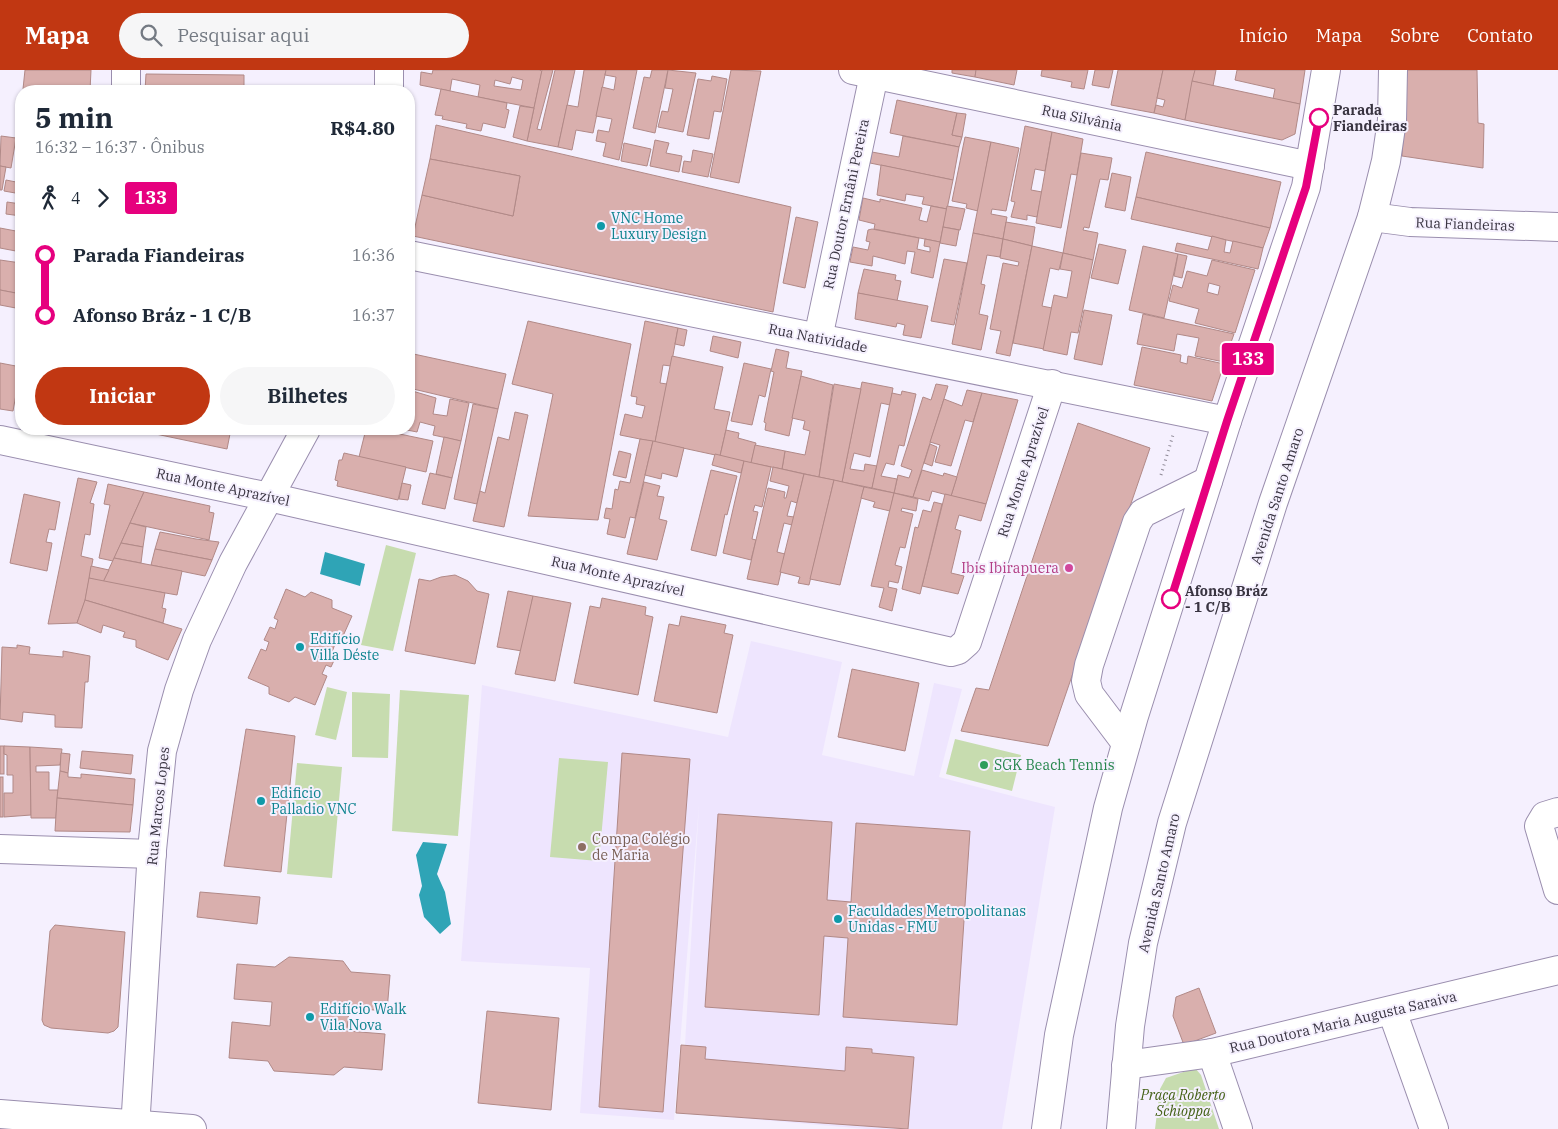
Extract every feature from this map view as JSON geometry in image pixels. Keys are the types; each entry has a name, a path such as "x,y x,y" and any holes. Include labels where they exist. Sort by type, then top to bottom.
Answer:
{"street":[{"path":"126,70 126,85"},
{"path":"389,70 389,85"},
{"path":"1046,1129 1058,1036 1079,933 1108,808 1126,743 1208,480 1306,187 1326,70"},
{"name":"Avenida Santo Amaro","path":"1121,1129 1126,1065 1143,943 1172,823 1273,503 1372,217 1386,161 1392,120 1393,70"},
{"name":"Rua Silvânia","path":"867,71 1310,166"},
{"name":"Rua Doutor Ernâni Pereira","path":"818,338 867,71"},
{"name":"Rua Fiandeiras","path":"1372,217 1410,222 1558,227"},
{"name":"Rua Natividade","path":"415,256 1227,421"},
{"name":"Rua Monte Aprazível","path":"0,440 32,438 269,497 951,652 958,650 967,642 1052,384"},
{"name":"Rua Marcos Lopes","path":"135,1127 152,854 162,751 179,690 197,640 233,563 303,435"},
{"path":"1126,743 1089,694 1086,681 1089,665 1137,522 1143,512 1208,480"},
{"path":"1550,816 1539,830 1558,890"},
{"path":"0,849 152,854"},
{"name":"Rua Doutora Maria Augusta Saraiva","path":"1126,1065 1212,1053 1558,970"},
{"path":"1392,1011 1434,1129"},
{"path":"1212,1053 1238,1129"},
{"path":"0,1114 135,1127 192,1129"}],"path":[{"path":"1152,506 1180,411"}],"shaded area":[{"path":"751,641 842,662 822,755 914,776 934,683 962,689 939,777 1055,807 1002,1129 866,1129 681,1113 699,805 674,1120 580,1113 590,968 461,961 482,685 728,737"}],"green space":[{"path":"386,545 416,553 393,651 361,645"},
{"path":"327,687 347,692 336,740 315,735"},
{"path":"400,690 469,695 458,836 392,831"},
{"path":"352,692 390,694 388,758 352,757"},
{"name":"SGK Beach Tennis","path":"955,739 1021,755 1012,791 946,774"},
{"path":"559,758 608,762 599,861 550,857"},
{"path":"297,763 342,767 332,878 287,874"},
{"name":"Praça Roberto Schioppa","path":"1195,1068 1201,1075 1219,1129 1155,1129 1160,1089 1166,1078"}],"water":[{"path":"325,552 365,564 360,586 320,574"},
{"path":"423,842 447,844 437,874 445,892 451,924 440,934 424,917 419,895 422,886 416,855"}],"building":[{"path":"25,70 91,70 90,85 23,85"},
{"path":"433,70 542,71 534,108 478,97 480,85 452,79 450,91 420,85 421,72 432,74","holes":["512,77 523,80 521,90 494,86 495,80 510,84"]},
{"path":"542,70 553,70 537,129 541,130 555,70 575,70 558,147 527,141"},
{"path":"584,70 606,70 593,133 576,130 572,150 558,147 567,105 578,107"},
{"path":"606,70 637,70 619,160 603,156 606,143 596,141 598,130 609,132 612,119 596,116 602,87 614,90 616,77 605,75"},
{"path":"652,70 668,70 655,133 633,128 644,77 650,78"},
{"path":"668,70 696,73 683,132 658,127 662,111 668,112 673,89 665,88"},
{"path":"731,70 761,71 739,183 710,177"},
{"path":"952,70 976,70 975,77 952,73"},
{"path":"976,70 1017,70 1014,85 975,77"},
{"path":"1042,70 1088,70 1084,89 1071,87 1072,82 1041,76"},
{"path":"1095,70 1113,70 1109,88 1092,85"},
{"path":"1118,70 1163,70 1154,113 1111,105"},
{"path":"1163,70 1195,70 1185,120 1154,113 1156,105 1163,107 1165,100 1157,98"},
{"path":"1195,70 1216,70 1213,86 1192,81"},
{"path":"1237,70 1305,70 1300,104 1273,99 1275,89 1235,80"},
{"path":"1407,70 1477,70 1478,123 1484,124 1483,168 1402,156"},
{"path":"146,74 244,75 244,85 145,85"},
{"path":"712,76 727,79 721,112 714,111 709,139 687,135 698,79 711,81"},
{"path":"1192,81 1300,104 1295,134 1282,140 1185,120"},
{"path":"441,89 507,103 506,109 509,110 505,128 483,123 481,131 466,128 467,124 442,119 443,116 435,115"},
{"path":"897,100 957,113 952,135 962,137 959,147 890,133"},
{"path":"520,106 534,108 527,141 513,137"},
{"path":"957,113 966,114 962,137 952,135"},
{"name":"VNC Home Luxury Design","path":"436,125 791,207 773,312 415,236 415,227 422,195 513,216 520,176 430,159"},
{"path":"1025,126 1052,132 1045,171 1035,169 1031,190 1042,192 1037,217 1027,215 1027,220 1011,217 1015,202 1011,201"},
{"path":"1052,132 1083,139 1077,175 1071,174 1061,228 1036,223"},
{"path":"1,136 15,138 11,168 0,166"},
{"path":"903,136 959,147 953,180 870,163 872,152 899,157"},
{"path":"965,137 991,142 978,211 966,208 967,204 952,201"},
{"path":"655,140 669,143 666,153 682,156 679,172 650,166"},
{"path":"991,142 1019,148 1006,211 992,209 991,214 1007,217 1003,239 973,233"},
{"path":"624,143 651,149 647,166 621,161"},
{"path":"693,150 713,154 708,177 682,172 684,161 691,162"},
{"path":"1146,152 1281,182 1270,228 1136,197"},
{"path":"1081,153 1112,158 1108,180 1100,179 1089,228 1084,227 1083,230 1098,233 1093,260 1063,253"},
{"path":"430,159 520,176 513,216 422,195"},
{"path":"881,165 953,180 947,209 922,204 924,197 906,194 905,201 877,195"},
{"path":"0,166 6,167 2,190 0,190"},
{"path":"1112,173 1131,177 1125,211 1105,207"},
{"path":"6,180 15,182 15,193 4,191"},
{"path":"1136,197 1270,228 1263,248 1131,219"},
{"path":"863,198 880,202 880,199 922,208 919,220 927,222 931,206 947,209 940,242 874,229 875,224 859,220"},
{"path":"7,202 15,203 15,215 6,214"},
{"path":"947,206 965,209 960,230 943,227"},
{"path":"796,217 818,222 805,288 783,283"},
{"path":"1006,222 1035,227 1032,246 1003,239"},
{"path":"943,227 959,230 956,246 940,243"},
{"path":"0,228 15,231 15,251 0,248"},
{"path":"872,229 919,238 917,249 930,252 930,247 924,246 925,239 940,242 933,278 911,273 915,252 907,251 905,264 873,256 872,266 850,262 853,247 868,250 870,242 866,241 868,230"},
{"path":"973,233 1003,239 1000,257 987,255 981,284 985,285 979,314 988,316 981,350 952,344"},
{"path":"1212,236 1226,240 1224,252 1230,253 1233,241 1263,248 1258,269 1175,251 1177,243 1208,250"},
{"path":"1003,239 1032,246 1010,356 996,353 1001,331 990,329 1003,263 1018,266 1019,262 1000,258"},
{"path":"1099,244 1126,250 1118,284 1091,278"},
{"path":"1032,246 1063,253 1059,270 1050,268 1042,306 1052,308 1044,349 1013,343"},
{"path":"1143,246 1178,254 1164,318 1129,310"},
{"path":"1063,253 1093,260 1078,333 1071,332 1067,355 1043,350 1054,295 1067,298 1072,271 1060,269"},
{"path":"1178,254 1187,256 1182,278 1174,276"},
{"path":"944,259 967,263 954,325 931,321"},
{"path":"0,260 15,262 15,293 0,290"},
{"path":"1212,260 1255,270 1235,333 1195,323 1199,309 1169,301 1173,285 1182,288 1187,271 1207,276","holes":["1209,283 1220,286 1218,295 1207,292"]},
{"path":"864,269 896,275 895,280 901,281 897,301 858,293"},
{"path":"0,290 15,293 15,308 0,305"},
{"path":"858,293 928,306 921,338 903,335 905,325 897,323 896,327 855,319"},
{"path":"1084,310 1112,315 1102,365 1074,359"},
{"path":"1143,314 1234,334 1224,362 1195,356 1199,338 1177,334 1174,351 1137,344"},
{"path":"528,321 631,344 598,520 528,516 553,394 512,384"},
{"path":"645,321 678,328 671,366 663,365 660,383 667,384 655,442 620,435 625,414 642,418 645,406 636,404 637,397 631,396"},
{"path":"678,328 687,330 684,346 675,344"},
{"path":"713,336 741,342 738,358 710,351"},
{"path":"1142,347 1181,355 1180,362 1187,364 1188,356 1224,364 1212,401 1134,385"},
{"path":"776,349 789,352 786,368 802,371 789,436 765,430 766,423 764,422 774,372 771,371"},
{"path":"415,354 506,374 498,409 415,389"},
{"path":"672,356 723,367 714,409 730,412 720,456 655,442"},
{"path":"0,363 15,366 15,400 13,411 0,409"},
{"path":"744,363 771,369 765,397 759,395 752,425 731,421"},
{"path":"801,376 833,385 819,477 782,469 785,451 805,455 810,431 803,429 805,421 792,418"},
{"path":"862,382 893,388 890,405 881,403 870,457 854,453 850,469 864,471 865,464 877,466 872,488 842,482"},
{"path":"834,384 861,389 842,482 819,477"},
{"path":"936,384 948,386 913,497 894,493 898,475 909,478 912,470 901,466 923,397 931,400"},
{"path":"967,390 982,393 973,422 965,420 951,466 935,462 940,445 930,442 944,399 962,406"},
{"path":"902,391 916,394 904,446 899,445 894,465 886,463 881,476 897,479 894,493 872,488 892,393 901,395"},
{"path":"415,392 436,398 433,414 447,416 450,399 469,403 461,441 433,435 435,426 420,422 417,432 415,432"},
{"path":"982,393 1018,400 986,504 951,496"},
{"path":"473,404 498,409 477,504 454,499"},
{"path":"515,412 528,415 504,527 473,521 480,491 485,493 498,437 509,440"},
{"name":"Ibis Ibirapuera","path":"1078,423 1150,448 1048,746 961,731 976,688 989,690"},
{"path":"726,430 739,433 738,438 756,443 751,463 720,456"},
{"path":"160,435 230,435 227,449"},
{"path":"364,435 404,435 433,441 426,472 359,457"},
{"path":"444,437 461,441 452,478 436,474"},
{"path":"640,439 653,441 635,518 630,517 625,538 607,534 610,519 604,518 606,508 612,509 615,489 618,490 620,481 630,483"},
{"path":"653,441 684,448 677,477 662,473 661,479 645,475"},
{"path":"930,444 937,447 932,466 924,463"},
{"path":"755,445 785,451 782,469 751,463"},
{"path":"619,451 631,454 626,478 613,475"},
{"path":"344,453 406,467 398,500 337,486 338,481 335,480 339,460 342,460"},
{"path":"715,454 744,461 741,473 712,465"},
{"path":"744,461 771,467 762,507 755,505 753,511 758,512 752,539 756,540 751,560 723,553"},
{"path":"773,467 804,474 797,503 791,501 787,516 794,517 792,525 784,523 777,552 785,554 778,585 747,579 768,488 785,492 784,498 786,498 789,486 770,481"},
{"path":"711,470 737,476 727,515 725,514 716,556 691,550"},
{"path":"922,470 943,476 944,473 957,477 951,496 932,491 929,501 913,497"},
{"path":"430,473 452,478 445,509 422,504"},
{"path":"804,474 834,480 809,585 798,583 800,577 780,572"},
{"path":"78,478 97,482 90,503 94,504 90,535 85,534 81,556 93,559 85,601 77,623 48,624"},
{"path":"834,480 864,487 840,585 810,579"},
{"path":"644,482 660,486 657,496 664,497 659,519 667,521 657,560 627,554"},
{"path":"402,483 411,485 408,500 399,499"},
{"path":"108,484 144,492 113,561 99,558 110,505 104,504"},
{"path":"864,487 894,493 890,511 873,507 875,502 861,498"},
{"path":"144,492 210,506 209,512 214,513 209,540 130,523"},
{"path":"894,493 918,499 916,511 902,508 901,511 913,514 905,548 900,547 895,565 902,567 898,583 889,581 888,587 897,589 892,611 879,607 884,588 871,586"},
{"path":"24,494 60,502 55,530 49,529 46,542 52,543 47,571 10,563"},
{"path":"945,494 986,504 981,521 959,515 955,529 961,531 951,573 964,576 958,594 922,586"},
{"path":"934,502 942,504 920,594 902,589 915,527 918,528 923,510 931,512"},
{"path":"130,523 146,527 143,547 121,543"},
{"path":"160,532 219,542 212,560 155,549"},
{"path":"121,543 143,547 141,563 114,558"},
{"path":"155,549 212,560 205,576 151,565"},
{"path":"114,558 182,571 177,595 103,582"},
{"path":"91,566 109,570 103,582 89,578"},
{"path":"455,575 468,581 477,591 489,594 475,664 405,651 419,579 430,581"},
{"path":"89,578 165,593 162,608 166,609 163,623 85,600"},
{"name":"Edifício Villa Déste","path":"286,589 305,597 311,592 332,600 332,608 352,616 339,645 335,644 332,652 337,654 331,667 326,665 322,674 327,676 315,705 295,697 289,702 269,694 269,687 248,678 261,649 266,651 269,642 264,640 270,627 275,629 278,620 274,618"},
{"path":"508,591 533,596 522,651 497,647"},
{"path":"533,596 571,603 555,681 515,674"},
{"path":"602,598 646,607 645,615 653,617 638,695 574,683 590,606 600,608"},
{"path":"85,600 182,629 168,660 136,647 136,640 123,637 125,632 103,625 101,633 77,623"},
{"path":"681,616 726,625 724,633 733,635 717,713 654,701 669,624 679,626"},
{"path":"17,645 30,647 29,654 63,657 63,651 90,656 88,682 85,682 82,728 55,727 55,715 23,712 22,722 0,719 2,647 17,648"},
{"path":"852,669 919,683 905,751 838,737"},
{"name":"Edificio Palladio VNC","path":"246,729 295,736 281,872 224,866"},
{"path":"0,746 4,746 4,774 0,774"},
{"path":"4,746 30,747 31,815 4,817 4,793 13,793 13,775 7,775 7,755 4,754"},
{"path":"30,747 62,749 60,765 36,766 36,772 49,772 49,790 58,790 56,818 31,818"},
{"path":"82,751 133,755 131,774 80,768"},
{"path":"61,753 70,754 68,773 60,771"},
{"path":"622,753 690,759 663,1112 599,1107"},
{"path":"60,771 68,773 68,777 81,778 81,774 135,779 133,805 57,798"},
{"path":"0,777 3,777 3,817 0,817"},
{"path":"57,798 133,805 130,832 55,831"},
{"name":"Faculdades Metropolitanas Unidas - FMU","path":"718,814 832,822 827,900 851,902 856,823 970,831 957,1025 843,1017 848,938 824,936 819,1015 705,1007"},
{"path":"200,892 260,897 257,924 197,917"},
{"path":"55,925 125,932 118,1027 114,1031 108,1033 51,1028 44,1025 42,1020 50,931"},
{"name":"Edifício Walk Vila Nova","path":"289,957 343,961 351,972 390,975 387,1011 349,1008 347,1031 385,1034 382,1070 344,1067 334,1075 274,1071 268,1061 229,1058 232,1022 270,1026 272,1002 234,999 237,964 275,967"},
{"path":"1199,988 1216,1033 1184,1045 1173,1016 1176,997"},
{"path":"487,1011 559,1018 551,1110 478,1103"},
{"path":"681,1045 706,1047 705,1059 845,1071 846,1047 872,1049 872,1053 914,1057 908,1129 676,1113"}],"bus line":[{"name":"133","path":"1171,599 1227,421 1306,187 1319,118"}],"place":[{"name":"Parada Fiandeiras","path":"1319,118"},
{"name":"VNC Home Luxury Design","path":"601,226"},
{"name":"Ibis Ibirapuera","path":"1069,568"},
{"name":"Afonso Bráz - 1 C/B","path":"1171,599"},
{"name":"Edifício Villa Déste","path":"300,647"},
{"name":"SGK Beach Tennis","path":"984,765"},
{"name":"Edificio Palladio VNC","path":"261,801"},
{"name":"Compa Colégio de Maria","path":"582,847"},
{"name":"Faculdades Metropolitanas Unidas - FMU","path":"838,919"},
{"name":"Edifício Walk Vila Nova","path":"310,1017"}]}
